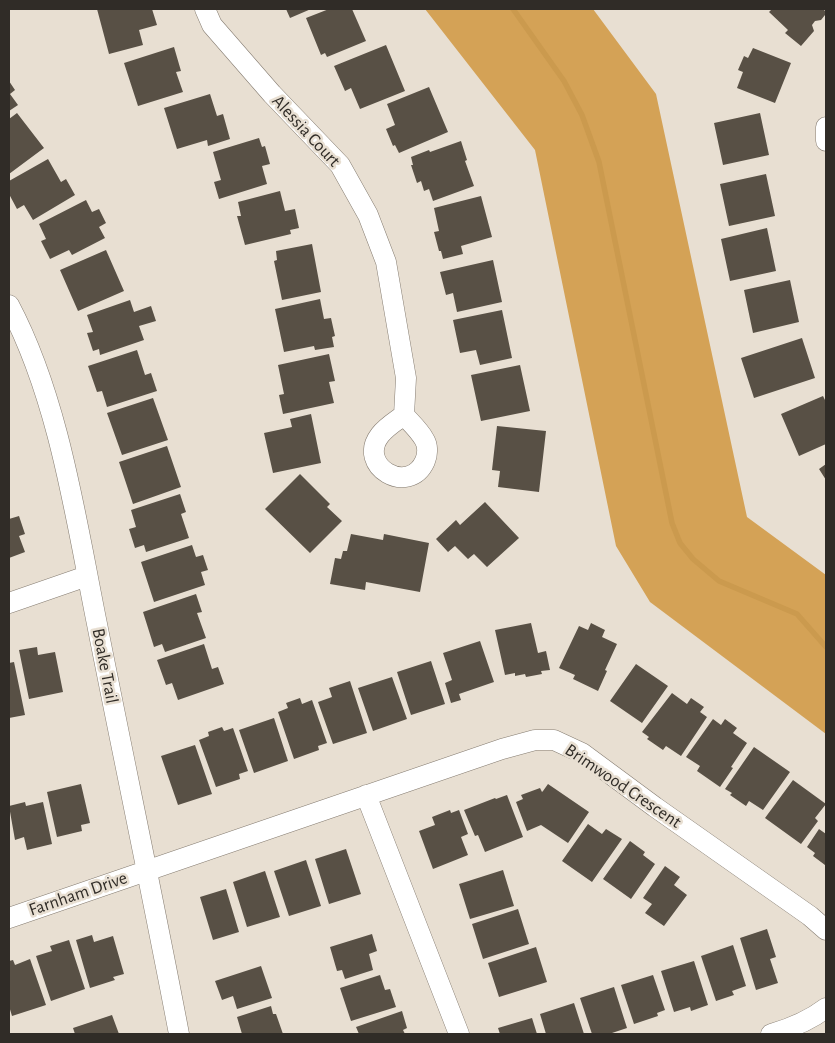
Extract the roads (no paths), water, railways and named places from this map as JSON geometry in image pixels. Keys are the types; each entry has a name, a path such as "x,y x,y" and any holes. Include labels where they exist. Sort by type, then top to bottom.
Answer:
{"street":[{"name":"Alessia Court","path":"206,9 212,25 272,94 340,165 368,215 386,262 406,378 404,415"},
{"path":"826,127 826,141"},
{"name":"Boake Trail","path":"9,305 23,331 43,386 64,464 148,871 179,1034"},
{"path":"9,604 87,576"},
{"name":"Brimwood Crescent","path":"148,871 502,749 535,740 554,740 582,753 810,916 826,930"},
{"path":"366,795 459,1034"},
{"name":"Farnham Drive","path":"9,918 148,871"},
{"path":"771,1034 792,1028 811,1019 826,1008"}],"waterway":[{"path":"513,9 564,81 582,115 599,162 672,523 680,543 693,559 719,581 797,614 826,647"}]}
